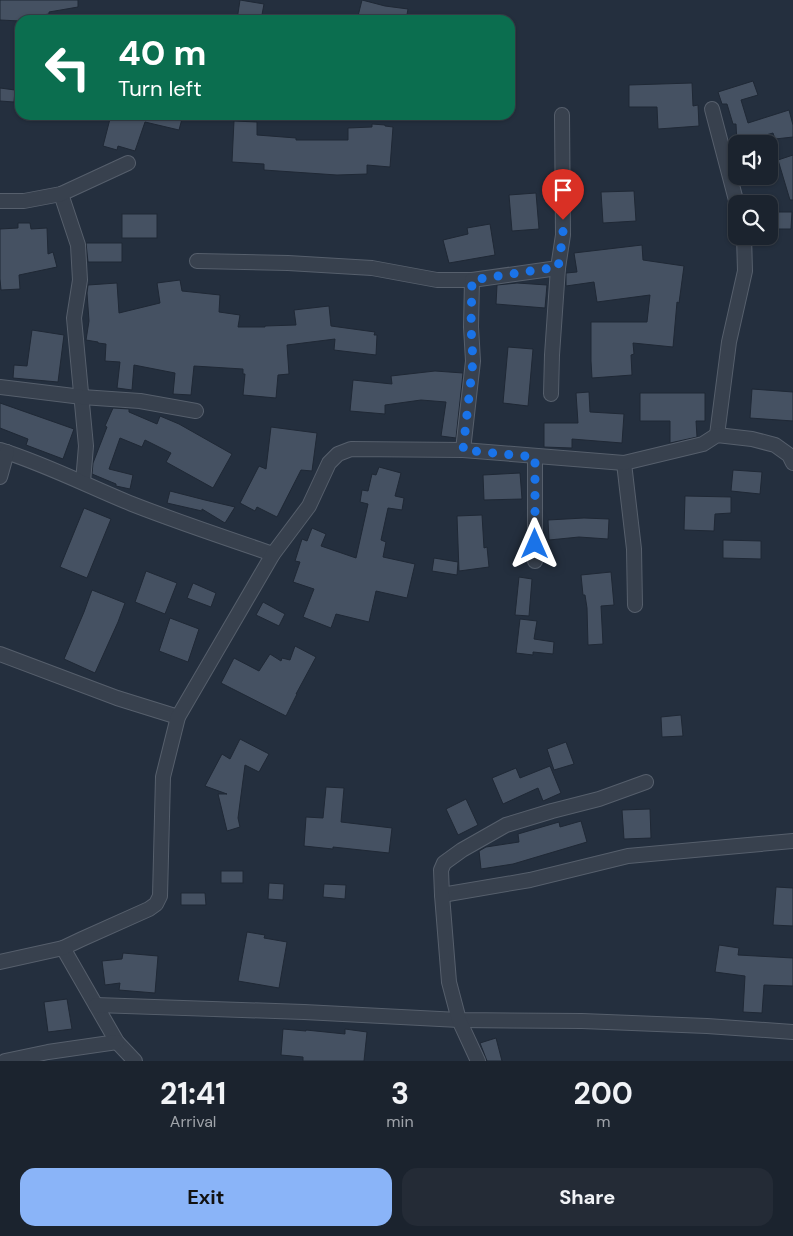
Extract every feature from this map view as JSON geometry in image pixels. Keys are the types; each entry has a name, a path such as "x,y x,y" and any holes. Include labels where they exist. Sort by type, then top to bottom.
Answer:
{"street":[{"path":"712,109 735,195"},
{"path":"551,394 558,268 563,235 562,116"},
{"path":"0,201 24,201 61,194 128,163"},
{"path":"61,194 78,245 80,280 74,318 86,446 83,482"},
{"path":"717,435 729,342 745,271 744,245"},
{"path":"197,261 316,264 372,268 437,280 472,280 558,268"},
{"path":"463,450 473,361 471,327 472,280"},
{"path":"0,387 82,397 140,400 196,411"},
{"path":"0,962 63,948 156,904 160,896 163,777 178,717 273,554 309,506 329,463 338,454 351,449 463,450 624,463 703,444 717,435 752,438 774,445 789,455 793,462"},
{"path":"0,477 4,451 83,482 132,504 273,554"},
{"path":"535,457 535,561"},
{"path":"624,463 634,550 635,605"},
{"path":"0,654 117,698 178,717"},
{"path":"478,1061 459,1020 449,982 442,895 441,870 444,863 462,850 506,825 552,810 599,799 646,782"},
{"path":"442,895 530,880 628,856 793,841"},
{"path":"63,948 117,1042 135,1061"},
{"path":"96,1004 459,1020 708,1026 793,1032"},
{"path":"5,1061 48,1052 117,1042"}],"building":[{"path":"0,0 78,0 78,7 42,15 15,15 15,21 0,20"},
{"path":"240,0 264,4 262,15 238,15"},
{"path":"362,0 408,9 407,15 358,15"},
{"path":"753,81 758,95 741,100 748,123 789,110 793,125 793,137 778,139 778,135 774,135 773,133 766,135 737,135 736,124 733,124 727,104 722,104 718,92"},
{"path":"692,83 693,106 698,105 699,126 658,129 657,107 629,107 629,85"},
{"path":"0,88 15,90 14,102 0,101"},
{"path":"110,120 182,120 179,130 145,122 135,151 118,146 117,150 103,146"},
{"path":"234,121 257,122 257,135 296,138 296,140 348,140 348,128 372,127 372,124 393,127 390,167 367,165 367,174 337,175 264,170 264,164 232,162"},
{"path":"793,155 793,200 790,200 778,160"},
{"path":"634,191 636,221 603,223 601,192"},
{"path":"536,193 539,229 512,231 509,195"},
{"path":"778,212 792,212 791,229 778,229"},
{"path":"122,214 157,214 157,238 122,238"},
{"path":"18,223 30,223 31,229 47,228 48,254 53,252 57,267 19,275 20,289 1,290 0,229 18,228"},
{"path":"490,224 495,255 449,263 443,240 468,234 467,228"},
{"path":"86,243 122,243 122,262 88,262"},
{"path":"642,245 643,260 684,266 679,303 677,302 673,347 633,343 634,354 631,355 632,375 592,378 591,322 647,322 650,295 597,302 594,282 566,286 566,273 577,272 574,253"},
{"path":"180,280 182,291 220,295 219,312 240,315 238,327 296,325 294,310 329,306 331,326 375,332 374,335 377,335 376,355 334,350 335,339 287,345 289,374 278,375 276,398 243,395 245,374 243,374 243,369 194,366 191,395 173,394 175,373 134,365 132,390 117,388 120,362 105,361 106,344 86,340 89,321 88,285 117,283 119,313 160,303 157,283"},
{"path":"517,283 547,285 545,308 496,304 497,285"},
{"path":"32,330 64,335 58,382 13,378 14,365 27,366"},
{"path":"508,347 533,349 528,406 503,403"},
{"path":"435,371 463,373 456,438 441,436 446,402 421,400 385,405 385,414 350,411 353,380 392,384 391,376"},
{"path":"752,389 793,392 793,421 750,418"},
{"path":"589,392 590,412 624,414 622,443 572,439 572,448 544,447 544,423 578,423 576,393"},
{"path":"640,393 705,393 705,421 696,421 697,437 670,443 670,421 640,421"},
{"path":"0,403 74,429 63,459 26,445 28,439 0,428"},
{"path":"113,408 129,409 129,412 157,424 160,416 179,424 232,454 213,488 166,462 171,453 145,440 142,447 120,438 109,469 133,475 130,489 116,486 116,484 92,474 93,463"},
{"path":"271,427 317,433 312,471 301,470 277,517 257,507 255,511 240,503 259,466 266,469"},
{"path":"379,467 401,473 395,496 404,498 402,510 388,508 381,540 386,542 383,557 415,564 407,598 376,591 369,622 336,614 331,628 303,617 314,589 293,582 300,562 295,561 302,539 307,541 312,528 326,534 321,546 356,558 368,504 360,502 362,490 368,491 372,474 376,475"},
{"path":"733,470 762,472 760,494 731,491"},
{"path":"520,473 522,499 484,500 483,475"},
{"path":"170,491 235,507 225,523 202,509 202,511 167,503"},
{"path":"685,496 731,497 731,513 715,514 714,531 684,530"},
{"path":"84,508 111,519 87,578 60,567"},
{"path":"482,515 484,548 487,547 489,567 459,571 457,516"},
{"path":"609,519 608,539 579,537 549,540 548,520"},
{"path":"723,540 761,541 761,559 723,558"},
{"path":"434,558 458,562 457,575 432,571"},
{"path":"146,571 177,583 165,614 135,602"},
{"path":"611,572 614,605 601,606 603,644 588,645 587,608 585,595 583,595 581,575"},
{"path":"519,577 532,579 529,616 515,615"},
{"path":"193,583 216,593 211,607 187,598"},
{"path":"92,590 125,603 95,673 64,659"},
{"path":"263,602 285,614 279,626 256,615"},
{"path":"170,618 199,629 188,662 159,651"},
{"path":"520,619 537,621 534,639 554,642 553,654 533,652 533,655 516,653"},
{"path":"295,646 316,657 286,716 221,683 234,658 259,671 270,654 281,661 282,658 290,660"},
{"path":"681,715 683,736 662,737 661,717"},
{"path":"240,739 269,754 259,772 245,765 238,818 240,827 227,831 218,794 227,794 205,786 222,754 230,759"},
{"path":"566,742 574,764 554,770 547,749"},
{"path":"550,766 561,793 543,801 538,788 503,804 492,778 516,768 520,778"},
{"path":"326,787 344,788 341,822 392,828 389,853 304,846 306,817 323,818"},
{"path":"466,799 478,825 458,835 446,809"},
{"path":"650,809 651,838 624,839 622,810"},
{"path":"581,821 587,842 513,864 481,869 479,851 486,847 519,842 518,834 559,822 560,827"},
{"path":"221,871 243,871 243,883 221,883"},
{"path":"269,883 284,884 283,900 268,899"},
{"path":"324,884 346,885 345,899 323,897"},
{"path":"776,887 793,888 793,926 773,925"},
{"path":"181,893 205,893 206,905 181,905"},
{"path":"247,932 265,935 264,938 287,942 279,988 238,981"},
{"path":"719,945 739,948 738,955 793,958 793,986 764,985 762,1013 743,1012 745,976 715,972"},
{"path":"123,953 158,956 155,993 119,990 120,983 105,985 102,961 122,959"},
{"path":"67,999 72,1029 48,1032 44,1002"},
{"path":"283,1029 345,1034 345,1029 367,1032 364,1061 303,1061 303,1057 281,1055"},
{"path":"496,1038 502,1061 487,1061 480,1043"}],"route":[{"path":"535,544 535,457 463,450 473,361 471,327 472,280 558,268 563,235 563,220"}]}
